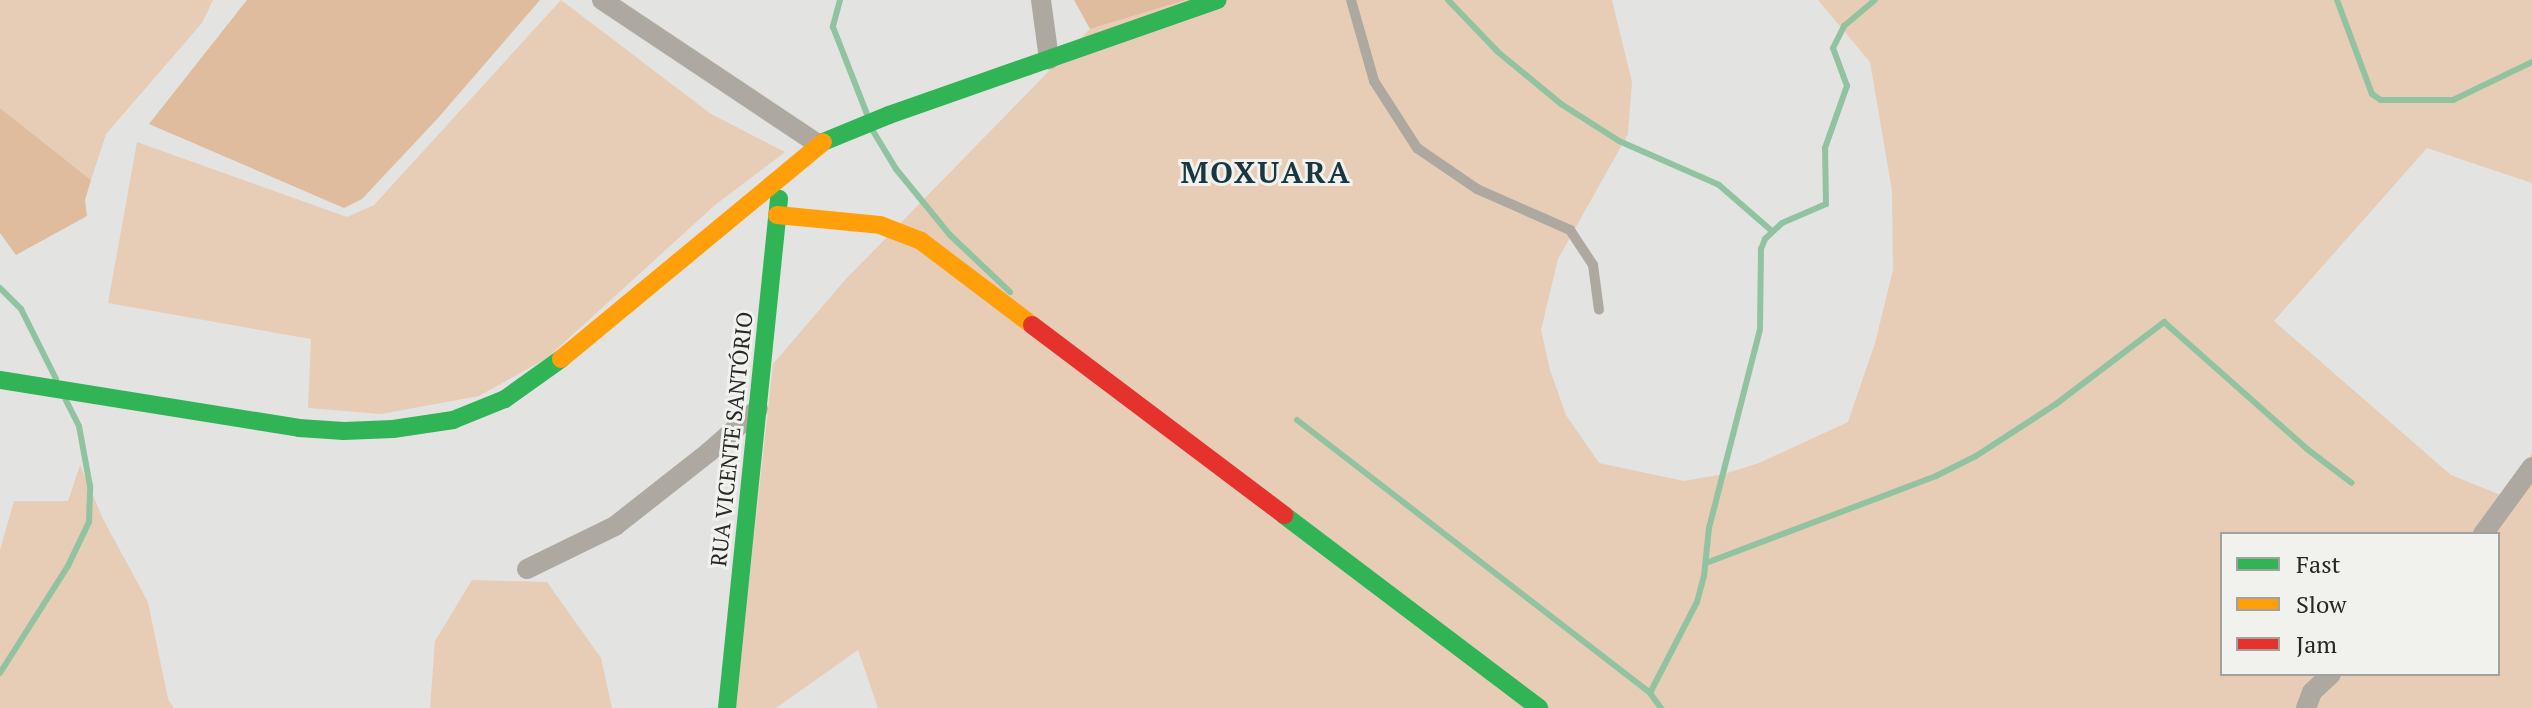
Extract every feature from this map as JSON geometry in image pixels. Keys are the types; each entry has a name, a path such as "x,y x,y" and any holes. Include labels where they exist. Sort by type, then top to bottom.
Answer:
{"street":[{"path":"602,0 818,144"},
{"path":"1041,0 1049,59"},
{"path":"0,380 314,429 393,429 453,420 505,399 547,371 818,144 1217,0"},
{"name":"RUA VICENTE SANTÓRIO","path":"727,708 781,174"},
{"path":"777,215 880,225 921,241 1539,708"},
{"path":"527,569 615,526 758,409"},
{"path":"2484,532 2532,467"},
{"path":"2306,708 2312,692 2329,676"}],"lane":[{"path":"1351,0 1374,81 1417,148 1477,189 1570,230 1593,265 1599,310"}],"shaded area":[{"path":"0,0 213,0 202,23 106,134 91,180 0,108"},
{"path":"247,0 540,0 438,118 362,199 344,208 149,124"},
{"path":"561,0 711,114 785,152 715,205 547,358 479,396 381,414 308,408 311,339 108,303 137,142 347,217 374,205"},
{"path":"1074,0 1186,0 1090,29"},
{"path":"1186,0 1612,0 1632,82 1628,134 1558,259 1541,330 1550,370 1566,415 1599,463 1684,481 1724,474 1759,463 1848,422 1875,343 1893,270 1892,191 1870,62 1818,0 2532,0 2532,183 2427,148 2274,321 2451,475 2501,495 2532,453 2532,708 878,708 858,650 776,708 735,708 773,364 845,280 1090,29"},
{"path":"0,108 91,180 85,200 87,216 16,255 0,233"},
{"path":"80,465 103,519 148,602 168,699 174,708 0,708 0,550 14,501 68,501"},
{"path":"472,580 547,582 601,658 612,708 430,708 435,641"}],"waterway":[{"path":"840,0 833,27 868,117"},
{"path":"1448,0 1498,52 1561,104 1619,141 1719,185 1772,231"},
{"path":"1650,693 1697,602 1704,576 1709,528 1760,329 1761,249 1765,239 1782,223 1826,204 1825,148 1847,86 1833,48 1844,26 1875,0"},
{"path":"2337,0 2372,94 2381,100 2453,100 2532,62"},
{"path":"873,131 896,169 950,235 1010,292"},
{"path":"0,288 21,309 56,379"},
{"path":"1706,563 1936,476 1976,456 2056,404 2164,322 2307,449 2352,483"},
{"path":"0,673 68,566 89,522 90,486 79,426 66,400"},
{"path":"1297,420 1650,693 1661,708"}],"traffic: fast":[{"path":"823,142 889,115 1217,0"},
{"path":"727,708 779,199"},
{"path":"0,380 299,428 344,431 393,429 453,420 505,399 561,359"},
{"path":"1284,515 1539,708"}],"traffic: slow":[{"path":"561,359 823,142"},
{"path":"777,215 880,225 921,241 1032,325"}],"traffic: jam":[{"path":"1032,325 1284,515"}],"district":[{"name":"MOXUARA","path":"1266,172"}]}
